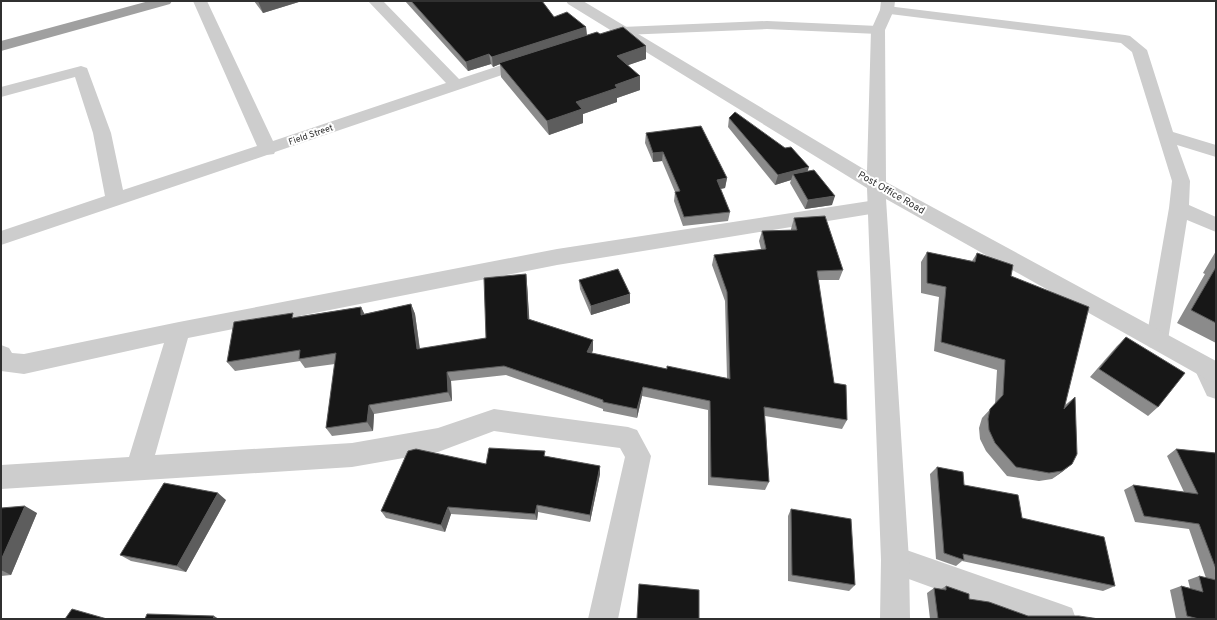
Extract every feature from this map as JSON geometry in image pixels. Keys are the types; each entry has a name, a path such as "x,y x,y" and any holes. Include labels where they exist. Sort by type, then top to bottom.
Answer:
{"highway":[{"path":"1,46 165,1"}],"street":[{"path":"200,1 268,150"},
{"path":"375,1 456,85"},
{"name":"Post Office Road","path":"573,1 876,185 1211,371"},
{"path":"896,619 895,560 876,207 878,30 888,5 1126,39 1139,50 1181,181 1157,340"},
{"path":"584,43 622,31 767,25 878,30"},
{"name":"Field Street","path":"1,238 268,150 547,55"},
{"path":"1,92 80,71 102,133 116,200"},
{"path":"1165,135 1216,150"},
{"path":"1,355 4,362 24,364 179,331 557,257 876,207"},
{"path":"1178,208 1216,225"},
{"path":"138,469 179,331"},
{"path":"1211,371 1216,389"},
{"path":"1,477 352,455 438,440 494,420 628,438 638,456 603,619"},
{"path":"895,560 1061,619"}],"building":[{"path":"411,1 542,1 554,17 567,12 586,27 492,57 489,54 466,62"},
{"path":"623,27 646,46 617,56 640,76 615,85 617,88 576,102 582,109 547,121 499,63 597,32 600,34"},
{"path":"735,112 785,148 791,147 809,167 778,175 729,118"},
{"path":"701,126 727,178 717,180 730,212 684,217 675,192 680,191 663,152 653,153 646,133"},
{"path":"814,170 835,196 808,200 793,174"},
{"path":"825,216 843,270 817,271 834,383 846,385 847,420 764,407 769,482 711,477 710,401 643,387 637,409 603,402 603,400 504,366 447,372 448,392 369,405 367,422 326,428 336,353 299,359 300,350 227,362 234,322 293,313 292,318 361,307 361,315 411,304 417,349 486,338 484,278 526,274 528,319 593,340 587,352 667,369 667,366 730,379 727,292 714,255 766,249 762,231 797,230 794,218"},
{"path":"927,252 975,262 977,253 1013,265 1011,276 1089,307 1064,409 1075,397 1077,454 1072,464 1062,471 1049,473 1016,467 995,443 989,430 988,419 990,409 1003,395 1005,360 941,342 946,287 927,283"},
{"path":"1216,267 1216,323 1191,310"},
{"path":"618,269 630,294 591,306 579,280"},
{"path":"1126,337 1185,373 1158,407 1099,369"},
{"path":"489,448 545,451 544,456 600,466 590,515 537,505 535,514 448,507 441,525 381,511 408,451 416,449 486,464"},
{"path":"1176,449 1216,453 1216,569 1199,524 1144,516 1133,485 1198,494"},
{"path":"937,467 963,472 964,485 1018,495 1022,518 1104,537 1115,586 963,554 964,560 944,553"},
{"path":"164,483 218,493 177,566 120,555"},
{"path":"25,506 1,560 1,508"},
{"path":"791,509 851,519 855,585 792,575"},
{"path":"1199,576 1216,580 1216,619 1199,619 1187,616 1181,586 1203,592"},
{"path":"639,584 699,590 699,619 637,619"},
{"path":"946,586 969,594 969,599 989,602 1028,616 1079,616 1099,619 938,619 934,588 946,590"},
{"path":"72,609 107,619 65,619"},
{"path":"147,614 214,616 213,619 145,619"}]}
